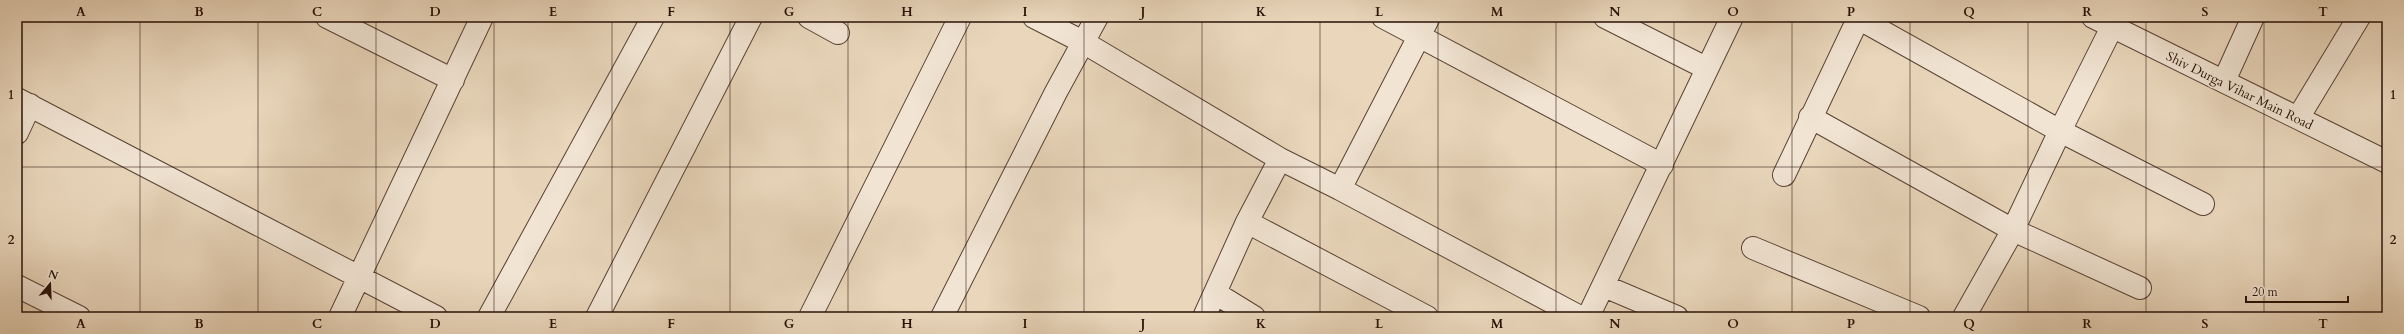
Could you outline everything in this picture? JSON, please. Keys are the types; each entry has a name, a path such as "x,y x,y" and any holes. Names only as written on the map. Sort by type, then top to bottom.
{"street":[{"path":"327,17 452,80"},
{"path":"340,317 482,17"},
{"path":"489,317 653,17"},
{"path":"597,317 751,17"},
{"path":"809,17 838,33"},
{"path":"810,317 960,17"},
{"path":"1034,17 1083,42 1280,159 1340,189 1580,317"},
{"path":"942,317 1097,17"},
{"path":"1383,17 1424,26 1662,164"},
{"path":"1605,17 1706,68"},
{"path":"1588,317 1662,164 1706,68 1732,17"},
{"name":"Shiv Durga Vihar Main Road","path":"2093,17 2115,22 2224,81 2387,162"},
{"path":"2224,81 2253,17"},
{"path":"2298,118 2358,17"},
{"path":"1784,175 1810,117 1858,18 2060,131 2203,204"},
{"path":"1964,317 2013,230 2060,131 2115,22"},
{"path":"1340,189 1424,26"},
{"path":"17,133 24,102 436,317"},
{"path":"1810,117 2013,230 2140,288"},
{"path":"1204,317 1247,222 1280,159"},
{"path":"1247,222 1427,317"},
{"path":"1753,248 1920,317"},
{"path":"17,286 80,317"},
{"path":"1604,286 1677,317"},
{"path":"1215,293 1254,317"}]}
